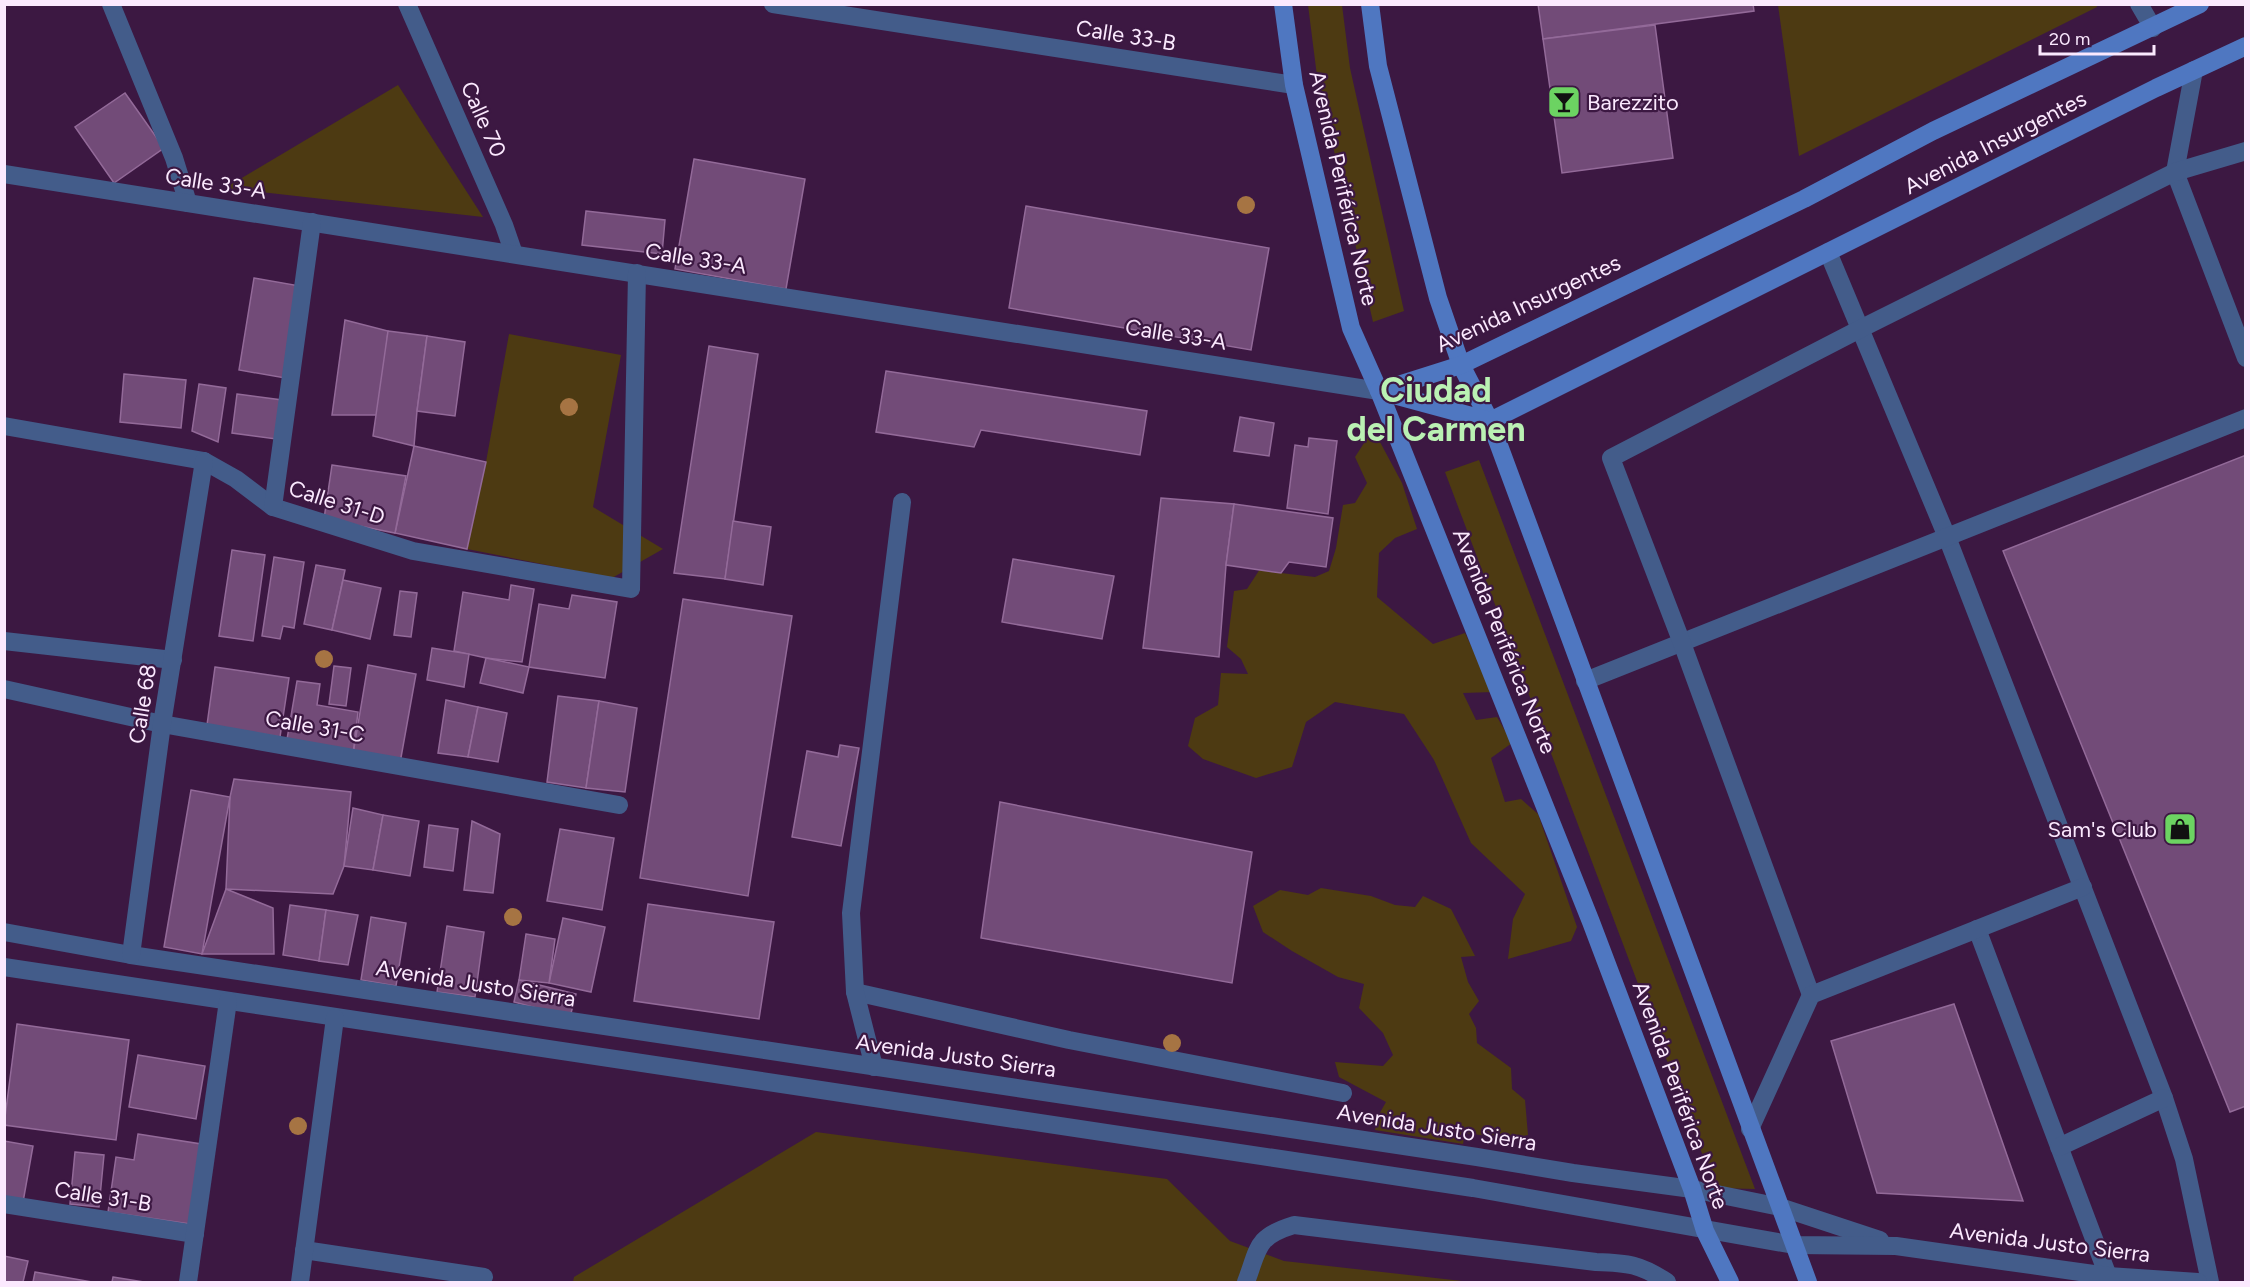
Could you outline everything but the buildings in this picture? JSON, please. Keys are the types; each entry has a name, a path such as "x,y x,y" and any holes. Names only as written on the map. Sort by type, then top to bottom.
{"main road":[{"name":"Avenida Periférica Norte","path":"1283,4 1294,86 1351,328 1379,391 1592,922 1692,1189 1705,1231 1730,1282"},
{"path":"1370,4 1378,66 1438,298 1461,364 1490,421 1808,1282"},
{"name":"Avenida Insurgentes","path":"1379,391 1461,364 1804,198 1933,131 2200,4"},
{"name":"Avenida Insurgentes","path":"1490,421 2246,46"},
{"path":"1379,391 1490,421"}],"street":[{"path":"111,4 174,158 188,203"},
{"name":"Calle 70","path":"407,4 504,225 514,254"},
{"name":"Calle 33-B","path":"773,4 1294,86"},
{"path":"2139,4 2153,28"},
{"path":"2194,70 2175,172 2246,358"},
{"path":"1811,995 1682,643 1611,458 1860,329 2175,172 2246,151"},
{"name":"Calle 33-A","path":"4,174 1379,391"},
{"path":"273,507 312,222"},
{"path":"1828,252 1947,537 2164,1098 2184,1159 2210,1282"},
{"name":"Calle 31-D","path":"4,426 204,461 236,479 273,507 413,552 631,589 637,273"},
{"path":"1585,681 2246,417"},
{"name":"Calle 68","path":"131,955 162,724 204,461"},
{"path":"874,1067 855,992 852,914 902,502"},
{"path":"4,641 172,660"},
{"name":"Calle 31-C","path":"4,689 162,724 619,805"},
{"path":"1750,1129 1811,995 2083,887"},
{"path":"1977,929 2108,1276"},
{"name":"Avenida Justo Sierra","path":"4,932 131,955 1573,1173 1692,1189 1780,1207 1896,1246"},
{"name":"Avenida Justo Sierra","path":"4,967 1473,1188 1794,1245 1896,1246 2108,1276 2198,1282"},
{"path":"855,992 1069,1040 1343,1093"},
{"path":"188,1282 228,1002"},
{"path":"300,1282 335,1018"},
{"path":"2059,1147 2164,1098"},
{"name":"Calle 31-B","path":"4,1204 195,1234"},
{"path":"1246,1282 1261,1243 1272,1232 1293,1225 1596,1262 1628,1263 1649,1271 1667,1282"},
{"path":"304,1250 484,1277"}],"shaded area":[{"path":"2096,4 2097,7 1799,156 1778,5"},
{"path":"1308,5 1342,5 1350,68 1404,311 1373,322 1317,76"},
{"path":"398,85 483,217 225,188"},
{"path":"509,334 621,355 593,507 663,549 612,578 467,549 486,462"},
{"path":"1373,429 1402,483 1417,529 1395,538 1379,553 1377,597 1433,644 1465,633 1493,692 1463,693 1476,720 1497,717 1512,743 1491,758 1505,802 1521,799 1538,814 1577,927 1571,941 1508,959 1513,919 1525,894 1471,843 1434,760 1404,714 1335,702 1306,722 1292,767 1256,778 1203,759 1188,746 1195,718 1218,705 1221,673 1248,674 1241,659 1227,647 1234,591 1247,589 1260,569 1315,577 1329,571 1336,548 1343,505 1355,503 1367,483 1355,457"},
{"path":"1479,460 1755,1189 1715,1188 1445,472"},
{"path":"1321,888 1371,896 1395,905 1415,907 1423,896 1451,909 1475,956 1461,957 1468,982 1479,1001 1469,1014 1476,1028 1477,1043 1511,1068 1512,1089 1525,1100 1528,1135 1511,1139 1465,1133 1463,1144 1375,1130 1377,1118 1386,1102 1339,1077 1335,1062 1383,1066 1393,1055 1383,1033 1359,1008 1364,984 1338,977 1263,932 1253,906 1280,890 1308,895"},
{"path":"816,1132 1167,1179 1230,1241 1284,1261 1471,1282 573,1282 574,1277"}],"place":[{"name":"Barezzito","path":"1564,102"},
{"name":"Sam's Club","path":"2180,829"}],"district":[{"name":"Ciudad del Carmen","path":"1436,410"}]}
